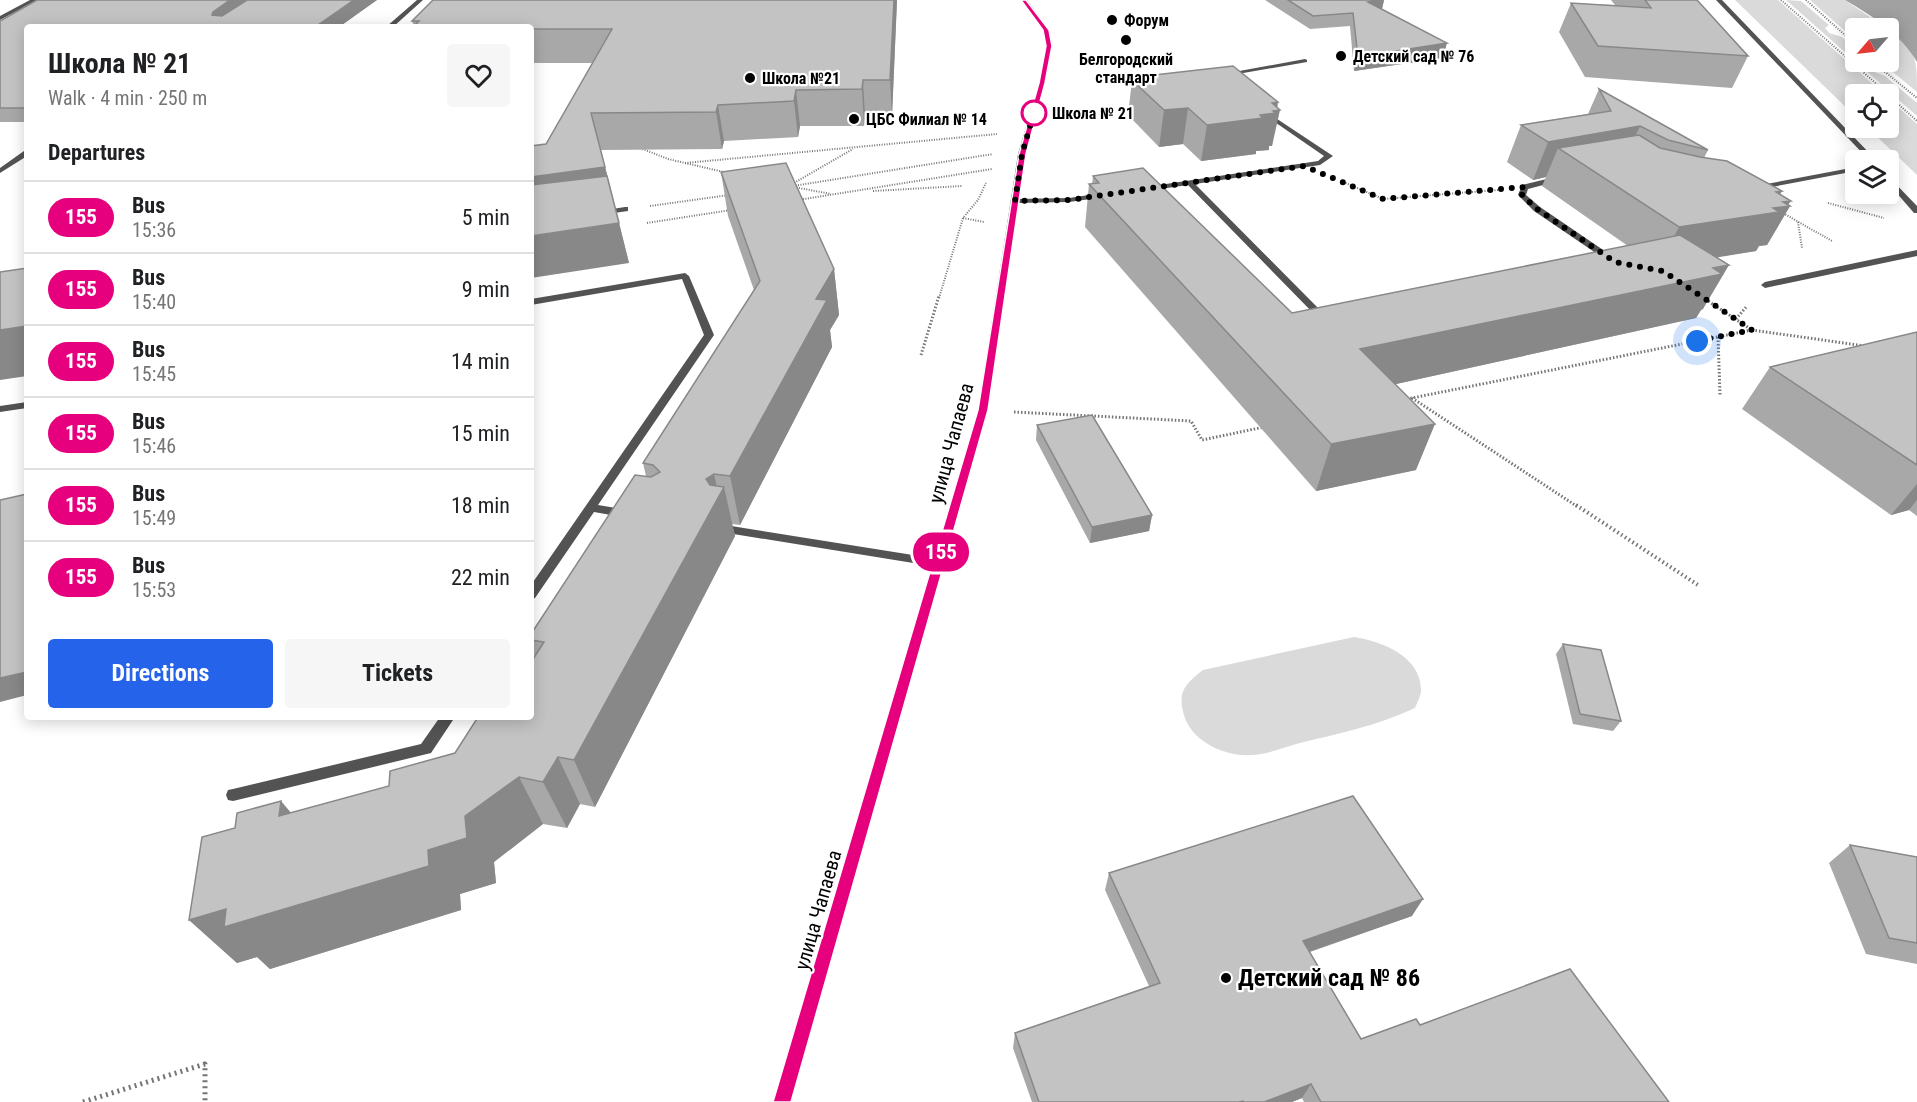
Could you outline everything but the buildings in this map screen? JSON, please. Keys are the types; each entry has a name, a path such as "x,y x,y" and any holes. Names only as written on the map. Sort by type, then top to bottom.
{"street":[{"path":"0,18 34,0"},
{"path":"392,24 420,0"},
{"name":"улица Чапаева","path":"782,1102 983,410 1022,154 1042,83 1049,46 1046,30 1024,0"},
{"path":"1719,0 1863,150"},
{"path":"1222,82 1215,76 1305,61"},
{"path":"1135,190 1304,166 1320,163 1329,156 1254,105"},
{"path":"0,171 24,155"},
{"path":"1742,190 1845,171"},
{"path":"1566,177 1525,187 1522,195 1537,209 1615,262 1604,264"},
{"path":"1190,183 1319,314 1342,310"},
{"path":"1899,191 1917,211"},
{"path":"1015,201 1069,200 1113,194"},
{"path":"590,214 625,209"},
{"path":"1765,285 1917,253"},
{"path":"534,301 685,276 709,334 534,591"},
{"path":"0,409 24,405"},
{"path":"590,508 644,516"},
{"path":"725,529 938,563"},
{"path":"233,795 426,749 446,720"}],"path":[{"path":"1781,0 1876,84"},
{"path":"1806,0 1845,35"},
{"path":"1885,72 1917,98"},
{"path":"1899,105 1917,121"},
{"path":"685,163 1004,134"},
{"path":"634,146 668,159 731,173"},
{"path":"788,186 856,147"},
{"path":"788,186 1000,152"},
{"path":"921,355 963,218 978,200 996,161"},
{"path":"1304,166 1383,199 1525,187"},
{"path":"790,201 993,169"},
{"path":"788,186 835,194"},
{"path":"852,192 962,186"},
{"path":"1742,190 1868,263"},
{"path":"625,209 730,194"},
{"path":"1818,201 1884,218"},
{"path":"642,224 733,210"},
{"path":"1700,295 1752,330"},
{"path":"1401,400 1752,330 1876,348"},
{"path":"1719,336 1720,395"},
{"path":"1412,398 1698,585"},
{"path":"983,410 1191,421 1202,440 1272,426"},
{"path":"83,1102 205,1064 204,1102"}],"shaded area":[{"path":"1735,0 1778,0 1845,59 1845,72 1859,72 1873,84 1845,84 1845,106"},
{"path":"1786,0 1801,1 1829,25 1825,28 1829,33 1845,40 1845,52"},
{"path":"1810,0 1845,0 1871,18 1845,18 1845,31"},
{"path":"1845,0 1917,0 1917,62 1899,39 1899,18 1873,18"},
{"path":"1899,39 1910,50 1916,63 1917,92 1893,72 1899,72"},
{"path":"1867,72 1885,76 1894,84 1881,84"},
{"path":"1899,88 1917,103 1917,116 1899,100"},
{"path":"1899,108 1917,124 1917,175 1899,158 1899,150 1891,150 1878,138 1899,138"},
{"path":"1354,637 1376,642 1398,652 1407,659 1419,678 1421,690 1415,708 1371,725 1256,755 1241,755 1220,750 1201,740 1188,724 1182,707 1182,694 1187,684 1203,670"}],"bus line":[{"name":"155","path":"782,1102 983,410 1022,154 1042,83 1049,46 1046,30 1034,10 1024,0"}],"place":[{"name":"Форум","path":"1112,20"},
{"name":"Белгородский стандарт","path":"1126,40"},
{"name":"Детский сад № 76","path":"1341,56"},
{"name":"Школа №21","path":"750,78"},
{"name":"Школа № 21","path":"1034,113"},
{"name":"ЦБС Филиал № 14","path":"854,119"},
{"name":"Детский сад № 86","path":"1226,978"}],"route":[{"path":"1034,113 1035,109 1022,154 1015,201 1069,200 1304,166 1383,199 1525,187 1522,195 1537,209 1615,262 1663,271 1752,330 1697,341"}]}
